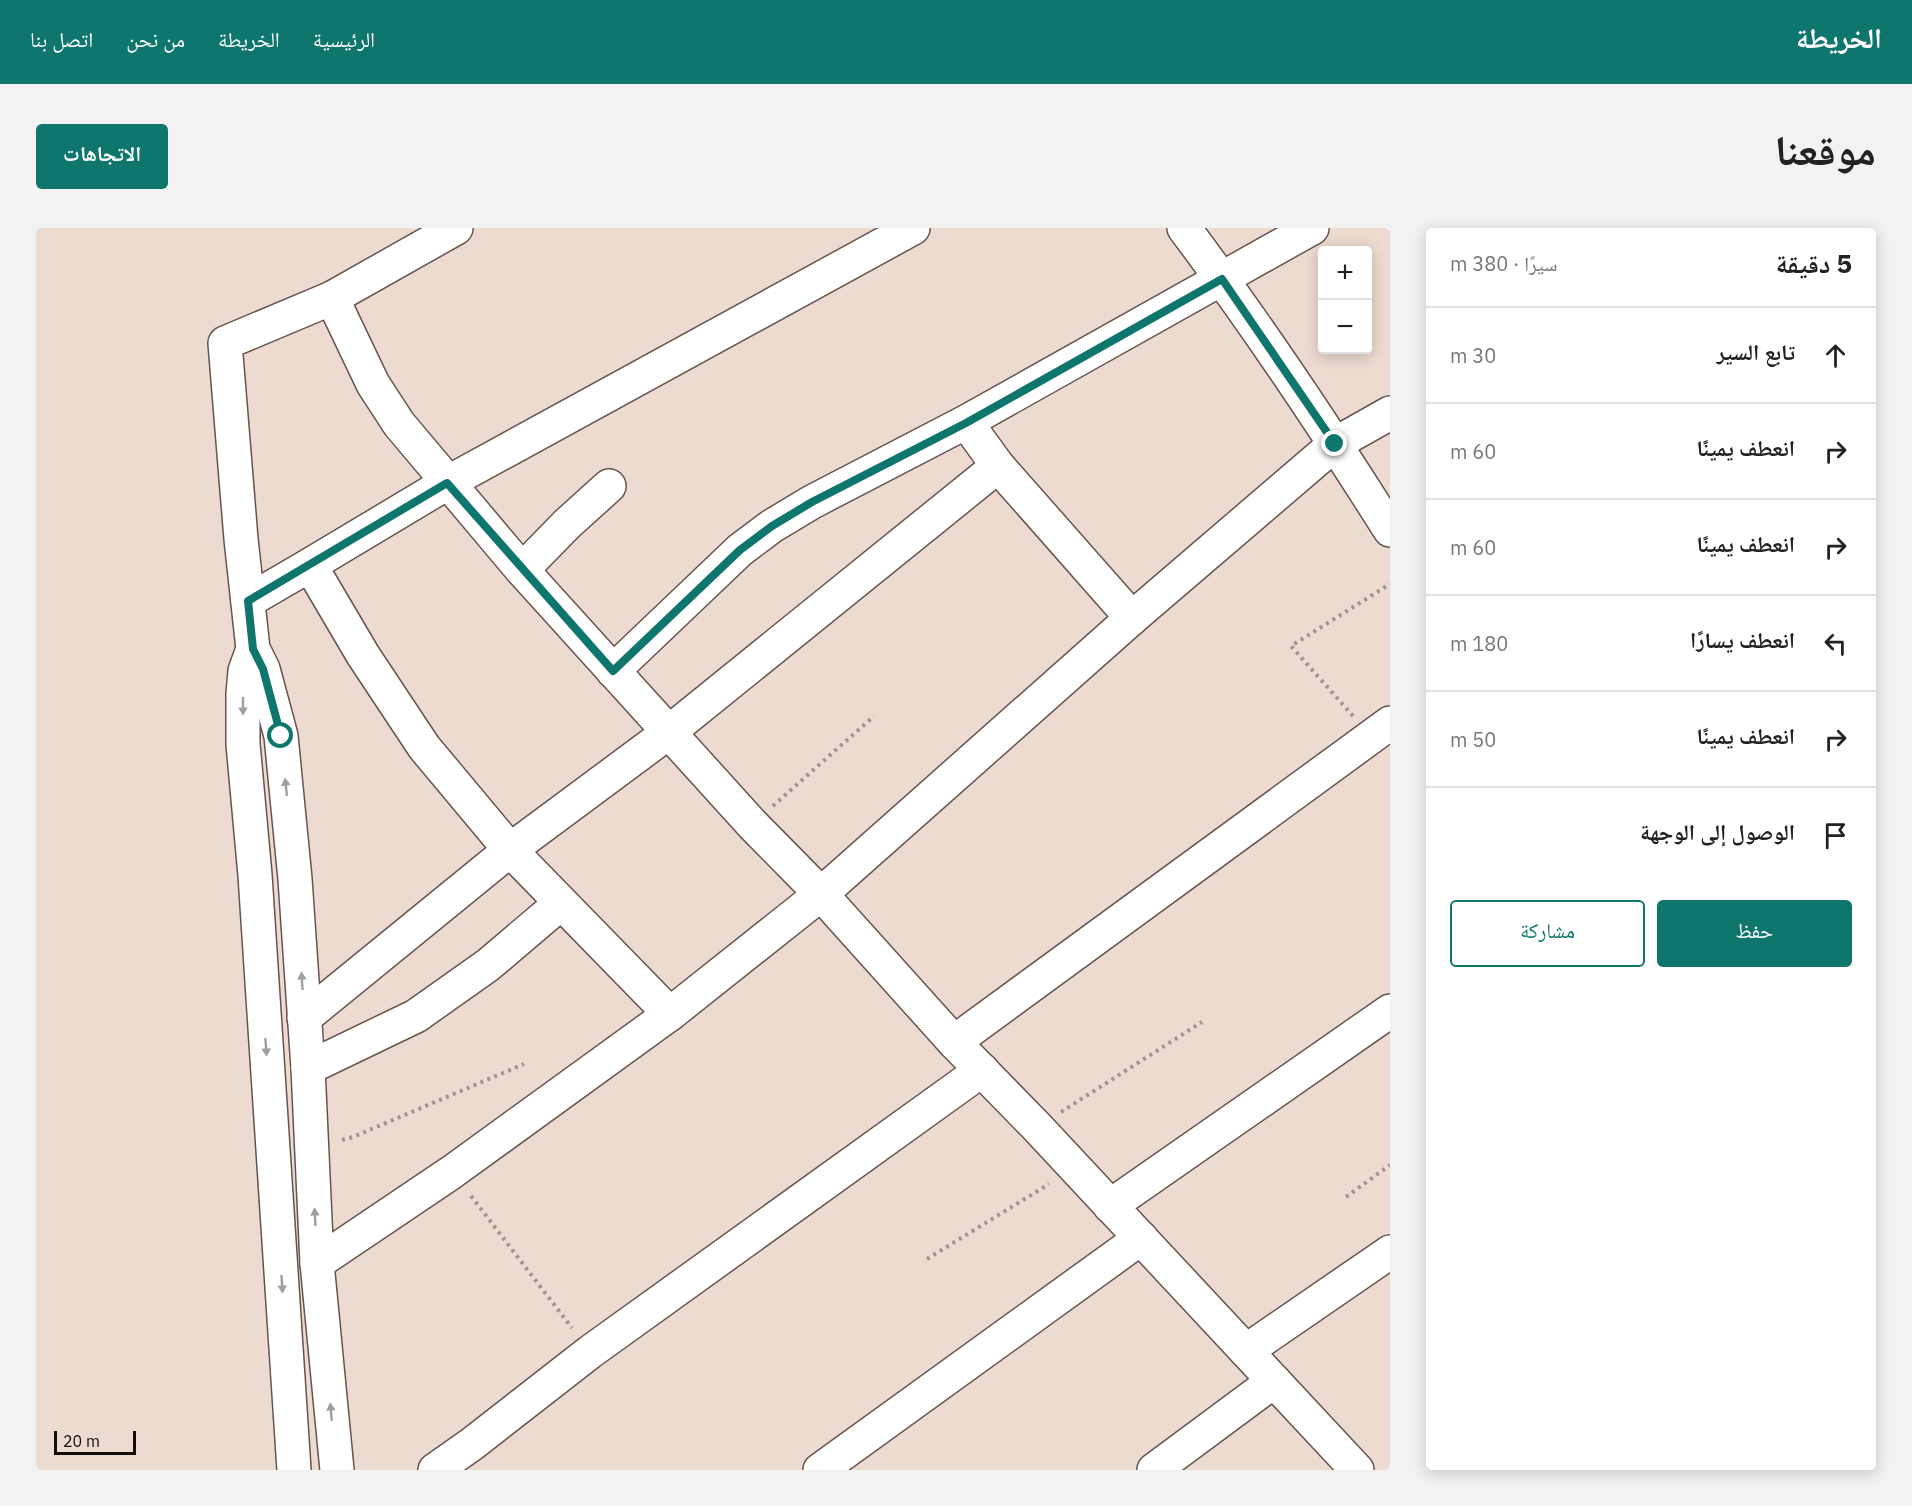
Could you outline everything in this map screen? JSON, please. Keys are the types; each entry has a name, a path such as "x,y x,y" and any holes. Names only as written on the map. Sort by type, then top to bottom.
{"street":[{"path":"337,1470 317,1263 308,1068 295,879 281,736 263,669 253,649 241,539 225,343 332,298 456,228"},
{"path":"248,601 447,483 913,228"},
{"path":"1184,228 1222,279 1335,444 1390,530"},
{"path":"613,671 732,557 772,526 812,502 966,423 1312,228"},
{"path":"332,298 360,359 386,404 447,483 522,570 752,824 821,894 954,1042 1037,1127 1357,1470"},
{"path":"317,1263 452,1172 670,1014 821,894 1132,618 1335,444 1390,413"},
{"path":"966,423 998,466 1132,618"},
{"path":"304,1018 510,850 669,732 998,466"},
{"path":"522,570 567,524 609,486"},
{"path":"310,565 363,655 424,747 510,850 670,1014"},
{"path":"253,649 245,671 243,744 258,927 294,1470"},
{"path":"954,1042 1381,730"},
{"path":"308,1068 384,1033 426,1010 488,965 561,903"},
{"path":"258,927 298,923"},
{"path":"1110,1206 1390,1011"},
{"path":"435,1470 590,1352 982,1070"},
{"path":"820,1470 1141,1238"},
{"path":"1246,1351 1390,1252"},
{"path":"1154,1470 1274,1381"}],"path":[{"path":"1381,730 1291,646 1390,584"},
{"path":"752,824 874,716"},
{"path":"1037,1127 1202,1022"},
{"path":"312,1146 353,1137 524,1065"},
{"path":"1347,1197 1390,1165"},
{"path":"927,1259 1075,1168"},
{"path":"452,1172 590,1352"}],"route":[{"path":"281,736 271,692 253,649 248,601 447,483 613,671 740,550 772,526 812,502 966,423 1222,279 1335,444"}]}
